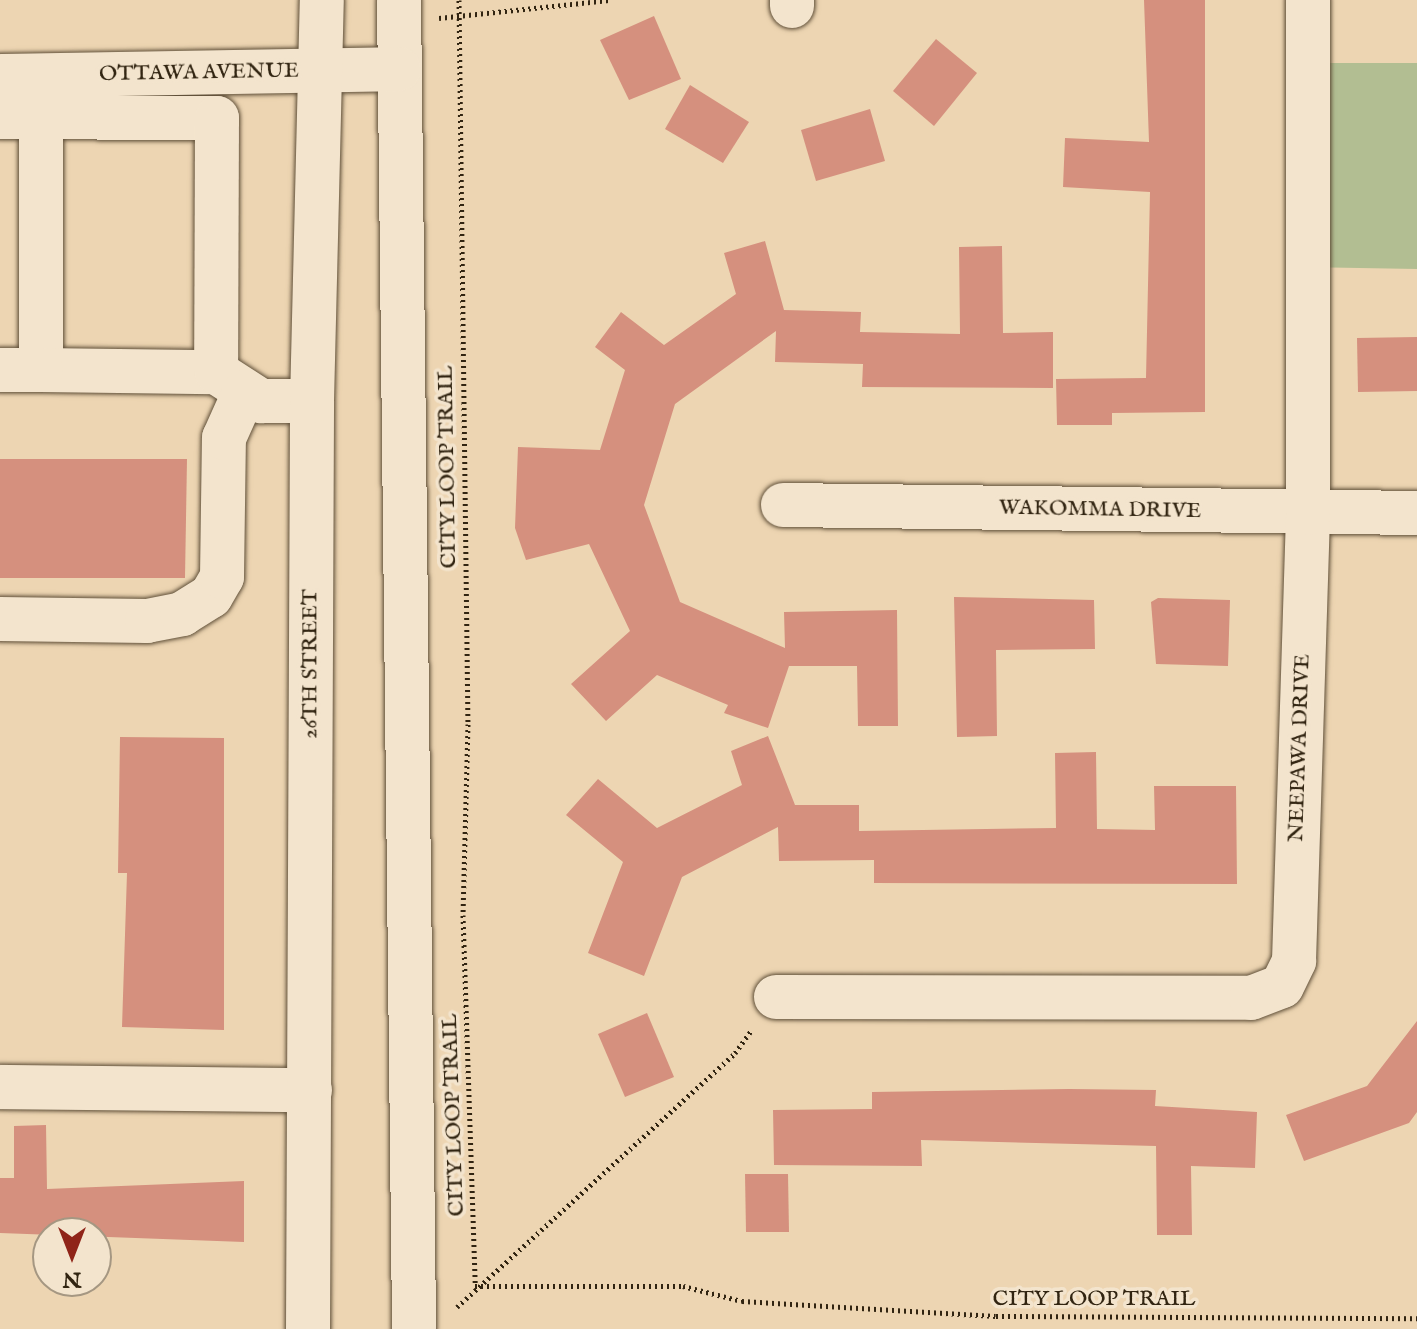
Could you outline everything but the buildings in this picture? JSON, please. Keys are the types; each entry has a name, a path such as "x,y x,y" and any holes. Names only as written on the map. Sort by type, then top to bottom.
{"street":[{"name":"26TH STREET","path":"308,1329 312,401 322,0"},
{"path":"399,0 414,1329"},
{"name":"NEEPAWA DRIVE","path":"776,997 1251,998 1282,986 1294,961 1308,513 1308,0"},
{"name":"OTTAWA AVENUE","path":"21,96 322,70 399,69"},
{"path":"0,619 147,621 182,614 211,596 222,577 224,438 231,382 217,118 21,96 20,370 231,382 261,401 312,401"},
{"name":"WAKOMMA DRIVE","path":"783,505 1417,513"},
{"path":"0,1087 310,1090"}],"path":[{"name":"CITY LOOP TRAIL","path":"459,0 468,724 463,915 475,1286 683,1286 742,1301 996,1316 1417,1318"},
{"path":"459,16 609,0"},
{"path":"475,1286 510,1261 735,1053 776,997"}],"green space":[{"path":"1304,63 1417,63 1417,269 1302,267"}]}
